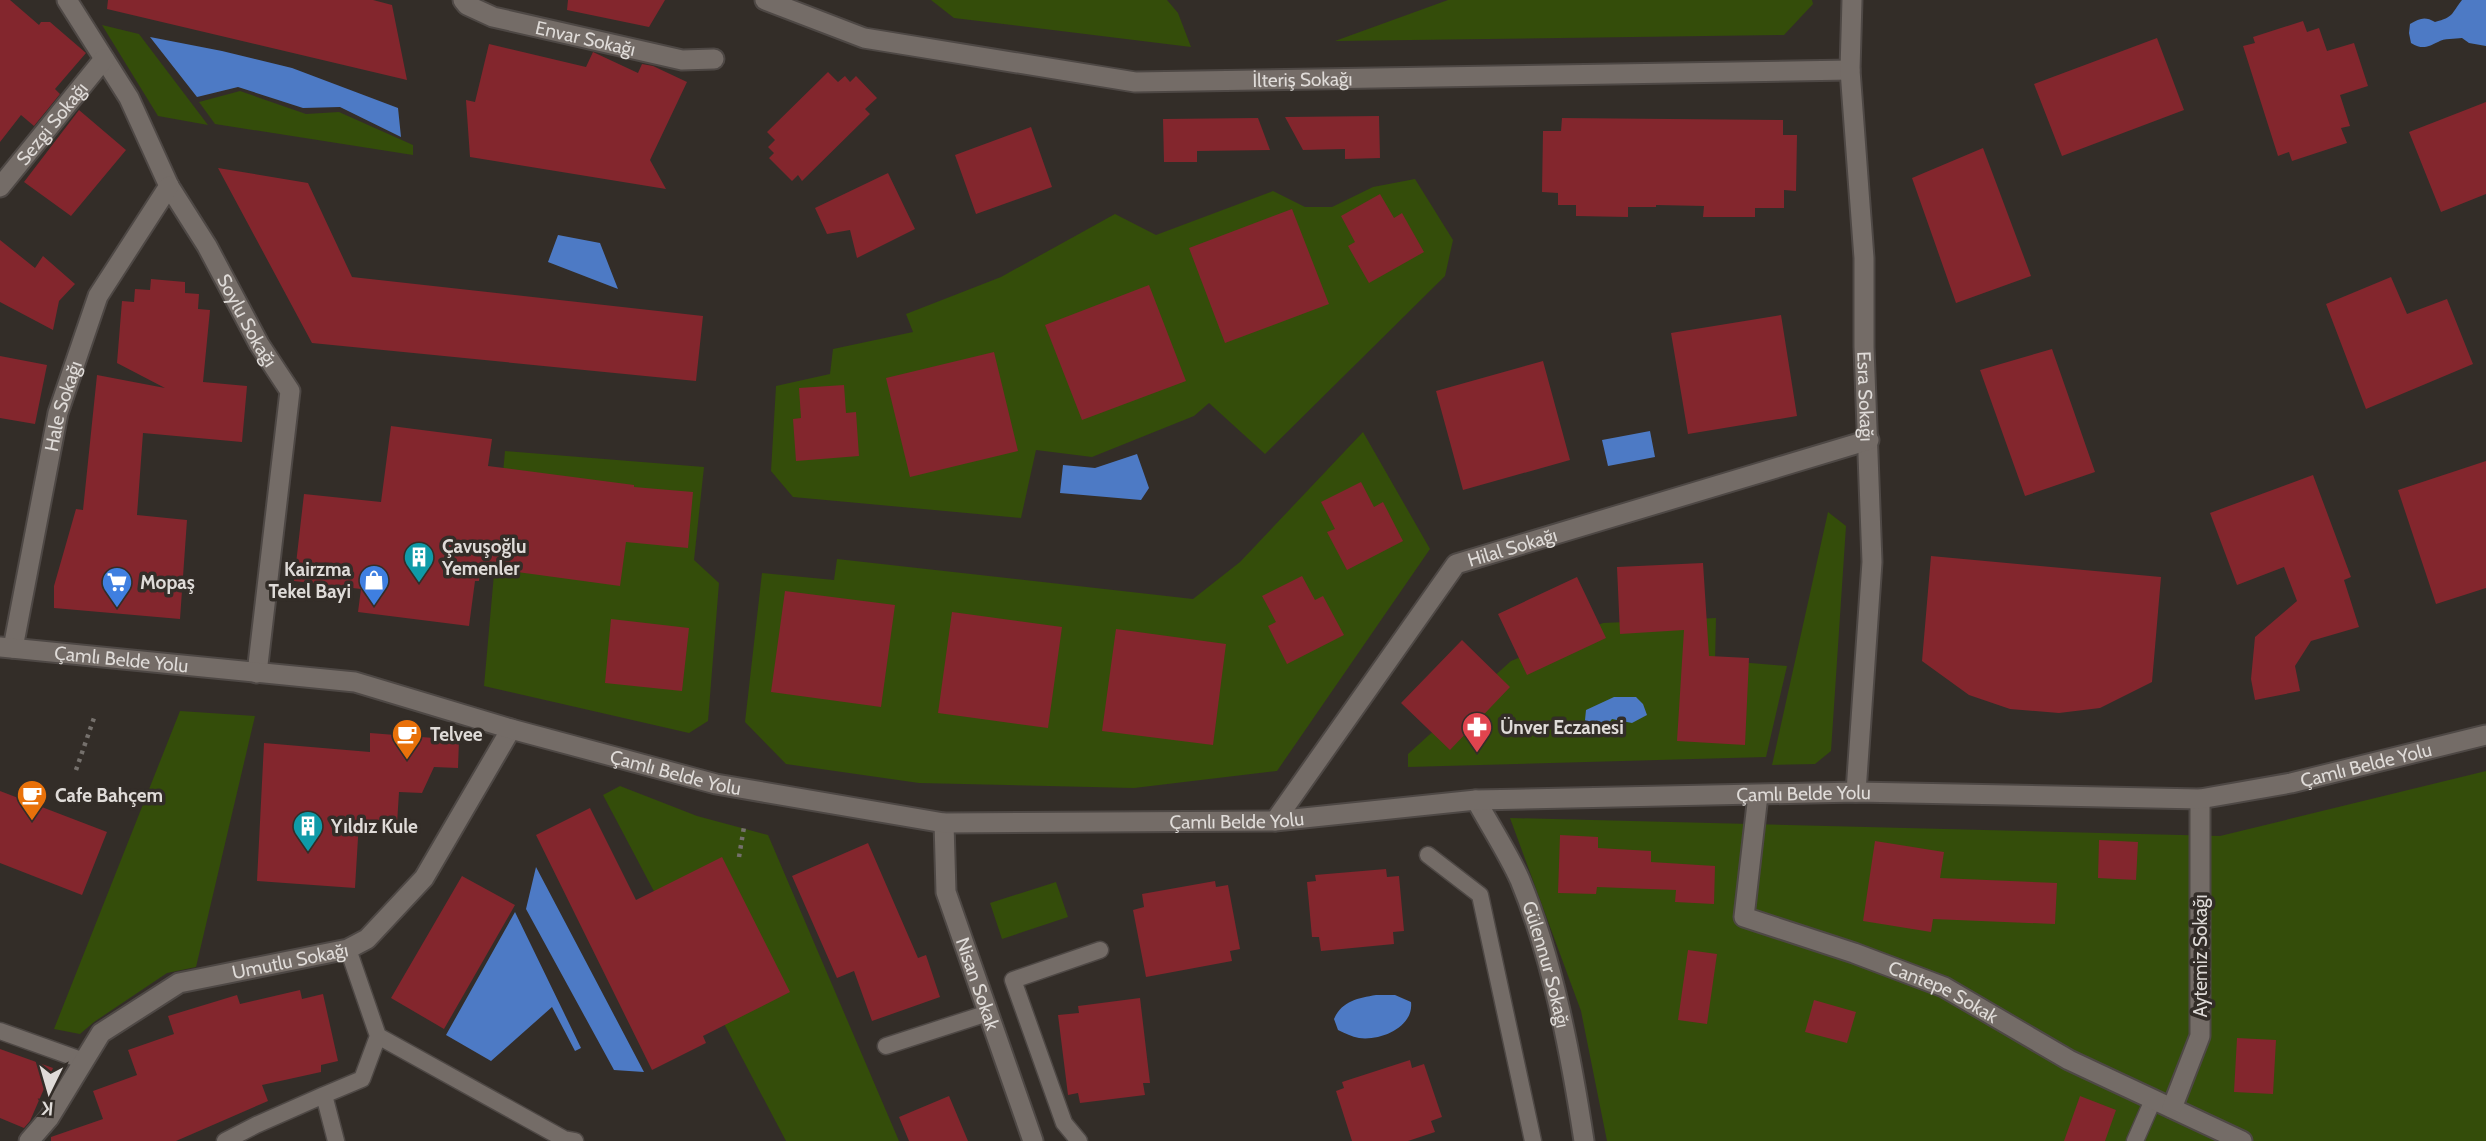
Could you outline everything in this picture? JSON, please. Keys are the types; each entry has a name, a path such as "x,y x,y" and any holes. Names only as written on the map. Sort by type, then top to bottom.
{"street":[{"name":"Soylu Sokağı","path":"67,0 129,99 169,186 207,246 259,344 290,391 257,673"},
{"name":"Envar Sokağı","path":"463,0 467,5 493,17 682,60 714,60"},
{"name":"İlteriş Sokağı","path":"765,0 864,38 1135,82 1850,70"},
{"name":"Esra Sokağı","path":"1852,0 1850,70 1864,258 1864,346 1872,562 1856,792"},
{"name":"Sezgi Sokağı","path":"0,187 104,59"},
{"name":"Hale Sokağı","path":"7,648 58,413 98,296 169,186"},
{"name":"Hilal Sokağı","path":"1275,821 1456,564 1869,440"},
{"name":"Çamlı Belde Yolu","path":"7,648 355,682 511,729 716,784 944,823 1275,821 1476,800 1856,792 2200,799 2291,783 2486,735"},
{"name":"Umutlu Sokağı","path":"29,1141 50,1118 101,1033 179,983 348,949 367,939 424,878 511,729"},
{"name":"Cantepe Sokak","path":"1758,794 1744,917 1854,953 1944,988 2069,1060 2242,1141"},
{"name":"Aytemiz Sokağı","path":"2172,1108 2200,1037 2200,799"},
{"name":"Gülennur Sokağı","path":"1476,800 1518,877 1536,923 1551,976 1584,1141"},
{"name":"Nisan Sokak","path":"944,823 946,892 1033,1141"}],"lane":[{"path":"1428,855 1480,895 1533,1141"},
{"path":"225,1141 362,1079 379,1036 348,949"},
{"path":"1079,1141 1064,1123 1013,980 1100,950"},
{"path":"886,1046 988,1013"},
{"path":"0,1031 84,1061"},
{"path":"379,1036 564,1139 575,1141"},
{"path":"324,1095 336,1141"},
{"path":"2135,1141 2153,1100"}],"path":[{"path":"76,770 94,718"},
{"path":"739,857 744,827"}],"green space":[{"path":"931,0 1167,0 1178,13 1191,47 954,18"},
{"path":"1448,0 1812,0 1813,4 1784,35 1335,41"},
{"path":"102,25 139,34 208,125 158,116"},
{"path":"240,91 306,114 339,112 413,145 413,155 215,124 199,102"},
{"path":"1415,179 1453,240 1445,276 1265,454 1209,403 1194,416 1092,457 1036,450 1021,518 793,497 771,471 776,386 830,374 833,349 913,332 906,314 1001,277 1115,214 1156,235 1273,191 1305,207 1332,207 1373,187"},
{"path":"1363,432 1430,549 1277,771 1134,788 919,783 786,764 745,722 762,573 834,580 837,559 1193,599 1240,562"},
{"path":"505,451 704,467 694,560 719,583 708,721 689,733 484,686"},
{"path":"1828,512 1846,526 1831,751 1815,764 1772,765"},
{"path":"1716,618 1715,660 1787,666 1766,757 1408,767 1408,754 1511,661 1603,623"},
{"path":"180,711 255,716 196,967 167,973 80,1034 54,1029"},
{"path":"2486,771 2486,1141 1607,1141 1581,1011 1510,818 2220,836"},
{"path":"620,786 697,816 768,835 899,1141 786,1141 603,795"},
{"path":"1056,882 1068,917 1002,939 990,903"}],"water":[{"path":"2462,0 2486,0 2486,46 2469,43 2462,38 2443,40 2425,47 2411,43 2410,24 2422,18 2435,22 2446,18"},
{"path":"150,37 292,68 398,108 401,137 340,107 303,108 238,87 197,97"},
{"path":"558,235 600,243 618,289 548,262"},
{"path":"1650,431 1655,457 1608,466 1602,440"},
{"path":"1137,454 1149,488 1141,500 1060,493 1063,465 1095,468"},
{"path":"1614,697 1636,697 1643,704 1647,715 1632,723 1612,719 1606,726 1593,732 1585,720 1586,710"},
{"path":"536,867 644,1072 614,1070 526,909"},
{"path":"515,912 581,1048 575,1051 552,1007 491,1061 446,1035"},
{"path":"1395,995 1411,1002 1411,1011 1402,1025 1386,1035 1368,1038 1356,1037 1338,1030 1334,1019 1341,1008 1357,999"}],"building":[{"path":"0,0 10,0 39,25 41,22 50,22 86,53 55,89 60,94 34,126 21,115 0,142"},
{"path":"108,0 373,0 392,5 407,80 107,9"},
{"path":"568,0 665,0 649,27 567,10"},
{"path":"2303,21 2307,32 2319,28 2327,51 2354,43 2368,86 2340,95 2350,126 2341,128 2347,143 2292,161 2289,152 2278,156 2243,46 2255,43 2253,37"},
{"path":"2157,38 2184,110 2062,156 2034,84"},
{"path":"489,44 586,67 593,52 638,73 642,64 653,66 687,82 650,160 666,189 470,157 466,100 475,102"},
{"path":"828,72 838,82 845,76 850,82 856,76 877,98 865,109 870,114 802,181 798,175 792,181 769,158 774,153 768,147 775,140 767,132"},
{"path":"2486,102 2486,194 2441,212 2409,132"},
{"path":"79,110 126,150 71,216 24,182"},
{"path":"1379,116 1380,158 1345,159 1345,149 1303,150 1285,117"},
{"path":"1258,118 1270,150 1197,151 1197,162 1164,162 1163,119"},
{"path":"1562,118 1783,120 1783,135 1797,135 1796,191 1784,190 1784,208 1755,208 1755,217 1703,217 1704,206 1656,205 1628,207 1628,217 1576,216 1576,205 1558,205 1558,193 1542,192 1543,131 1561,131"},
{"path":"1031,127 1052,187 976,214 955,155"},
{"path":"1983,148 2031,276 1956,303 1912,178"},
{"path":"218,168 308,183 352,277 703,316 696,381 312,343"},
{"path":"888,173 915,229 857,258 850,230 827,234 815,208"},
{"path":"1380,194 1394,218 1402,213 1424,252 1369,283 1348,246 1355,242 1341,216"},
{"path":"1292,209 1329,304 1225,343 1189,248"},
{"path":"0,240 35,268 43,256 75,284 59,301 53,330 0,302"},
{"path":"2391,277 2407,314 2447,299 2473,364 2366,409 2326,304"},
{"path":"151,279 185,282 185,293 199,294 198,309 210,310 203,382 247,386 242,442 143,433 137,515 187,520 180,619 54,608 54,586 76,509 83,510 97,375 165,388 117,363 122,301 134,302 135,289 150,290"},
{"path":"1149,285 1186,381 1082,420 1045,325"},
{"path":"1781,315 1797,416 1688,434 1671,333"},
{"path":"2052,349 2095,472 2025,496 1980,370"},
{"path":"994,352 1018,451 910,477 886,378"},
{"path":"0,356 47,365 35,424 0,418"},
{"path":"1543,361 1570,460 1463,490 1436,391"},
{"path":"844,385 846,413 856,412 859,456 796,461 793,419 801,418 799,388"},
{"path":"391,426 492,439 488,466 634,487 693,492 688,548 626,542 620,586 480,567 479,581 475,581 469,626 358,612 361,589 294,581 304,494 381,502"},
{"path":"2486,461 2486,588 2436,604 2398,490"},
{"path":"2313,475 2351,577 2344,580 2359,627 2311,641 2295,666 2300,691 2255,700 2251,679 2255,637 2297,601 2284,567 2237,585 2210,513"},
{"path":"1361,482 1374,507 1383,502 1403,541 1347,570 1327,532 1335,529 1321,502"},
{"path":"1931,556 2161,577 2152,682 2100,708 2059,713 2010,709 1969,695 1922,661"},
{"path":"1703,563 1709,656 1749,658 1745,745 1677,741 1684,630 1620,634 1617,567"},
{"path":"1302,576 1315,600 1323,596 1344,635 1287,664 1268,626 1276,622 1262,596"},
{"path":"1577,577 1606,638 1527,675 1498,614"},
{"path":"785,591 895,605 881,707 771,692"},
{"path":"952,612 1062,627 1048,728 938,713"},
{"path":"611,619 689,628 682,691 605,683"},
{"path":"1116,629 1226,644 1213,745 1102,731"},
{"path":"1462,640 1510,687 1450,750 1401,703"},
{"path":"370,733 459,740 458,768 434,767 422,793 399,792 397,824 359,821 355,888 257,881 264,743 370,752"},
{"path":"0,791 107,832 82,895 0,863"},
{"path":"590,808 636,900 722,857 790,992 703,1036 706,1043 652,1070 536,835"},
{"path":"1560,835 1598,837 1598,848 1651,851 1651,862 1715,866 1714,904 1675,902 1676,890 1597,887 1596,894 1558,893"},
{"path":"2099,840 2138,842 2136,880 2098,878"},
{"path":"1875,841 1944,852 1940,878 2057,883 2055,924 1933,919 1931,932 1863,921"},
{"path":"868,843 918,958 926,955 940,997 872,1021 854,971 837,978 792,876"},
{"path":"1386,869 1387,877 1399,876 1404,931 1393,932 1394,944 1321,951 1319,937 1312,937 1307,882 1316,881 1315,875"},
{"path":"462,876 515,905 444,1029 391,998"},
{"path":"1215,881 1216,887 1228,885 1240,949 1230,951 1232,961 1146,977 1133,910 1144,907 1142,894"},
{"path":"1688,950 1717,954 1707,1024 1678,1020"},
{"path":"300,990 302,999 323,994 338,1061 321,1065 321,1072 262,1085 268,1101 176,1141 51,1141 51,1137 103,1119 93,1091 137,1075 128,1050 174,1034 168,1016 237,995 240,1004"},
{"path":"1140,998 1150,1083 1143,1083 1145,1095 1080,1103 1078,1093 1068,1095 1058,1015 1079,1013 1078,1006"},
{"path":"1814,1000 1856,1012 1847,1043 1805,1032"},
{"path":"2237,1038 2276,1040 2273,1094 2234,1092"},
{"path":"0,1049 53,1068 30,1121 24,1128 0,1118"},
{"path":"1410,1060 1412,1068 1424,1064 1442,1117 1431,1121 1435,1132 1408,1141 1352,1141 1336,1091 1344,1088 1342,1082"},
{"path":"949,1096 968,1141 909,1141 899,1117"},
{"path":"2080,1096 2116,1110 2105,1141 2064,1141"}],"place":[{"name":"Çavuşoğlu Yemenler","path":"419,584"},
{"name":"Kairzma Tekel Bayi","path":"374,607"},
{"name":"Mopaş","path":"117,609"},
{"name":"Ünver Eczanesi","path":"1477,754"},
{"name":"Telvee","path":"407,761"},
{"name":"Cafe Bahçem","path":"32,822"},
{"name":"Yıldız Kule","path":"308,853"}]}
